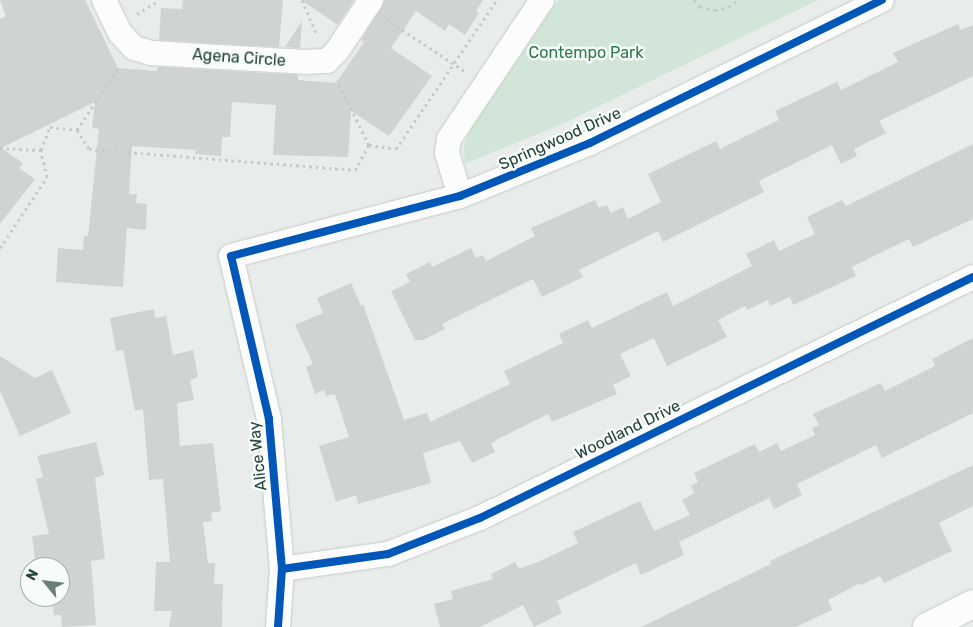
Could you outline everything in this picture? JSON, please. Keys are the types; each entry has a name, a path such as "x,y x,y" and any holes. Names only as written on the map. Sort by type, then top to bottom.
{"street":[{"path":"104,0 120,33 132,46"},
{"path":"460,196 447,153 449,139 542,0"},
{"name":"Springwood Drive","path":"231,256 460,196 590,143 882,0"},
{"path":"327,61 338,52 369,3"},
{"name":"Agena Circle","path":"132,46 151,53 304,62 327,61"},
{"name":"Alice Way","path":"231,256 268,419 282,569 278,627"},
{"name":"Woodland Drive","path":"282,569 388,554 480,518 973,278"},
{"path":"927,627 973,604"}],"path":[{"path":"302,0 327,61 369,145"},
{"path":"369,145 396,149 497,0"},
{"path":"694,0 700,7 715,10 729,7 738,0"},
{"path":"369,3 485,85"},
{"path":"77,130 132,46"},
{"path":"0,248 47,177 41,150 50,127 77,130"},
{"path":"77,130 89,150 355,170 369,145"},
{"path":"0,148 41,150"}],"green space":[{"name":"Contempo Park","path":"558,0 818,0 560,125 465,164 464,147 470,129"}],"building":[{"path":"0,0 85,0 118,68 157,71 158,67 298,75 298,80 336,83 364,42 361,40 385,0 483,0 476,11 479,13 465,35 449,24 445,31 416,11 391,48 432,76 389,136 351,111 348,157 273,155 276,105 232,102 230,137 222,137 221,156 195,154 196,150 132,146 129,194 137,194 136,203 147,204 146,230 127,228 123,287 56,282 58,248 83,250 84,236 88,236 99,129 92,128 95,102 1,148 23,163 19,168 35,179 0,224 0,19 6,16"},
{"path":"183,0 283,0 279,47 159,40 161,8 182,9"},
{"path":"301,0 354,0 338,25"},
{"path":"302,21 300,48 285,47"},
{"path":"958,24 961,30 973,25 973,76 879,121 886,133 854,149 857,156 841,164 832,145 759,181 764,192 663,242 658,231 579,270 583,277 542,297 533,279 442,324 445,329 423,340 415,340 391,291 410,282 406,274 430,262 432,267 471,248 476,258 483,255 486,261 535,236 531,228 595,200 599,208 607,205 611,213 623,207 628,219 661,202 648,174 716,141 720,149 779,120 775,111 837,82 841,90 898,62 893,53"},
{"path":"973,144 973,219 913,247 909,239 852,267 856,276 793,305 790,297 770,306 768,300 747,310 745,306 718,320 727,337 667,366 654,338 620,354 631,376 613,385 617,394 552,422 548,414 498,439 491,444 495,452 472,463 460,441 423,453 431,483 358,504 356,495 336,502 319,446 349,437 335,394 326,396 324,390 315,394 306,367 313,364 295,325 323,313 317,298 351,283 361,306 363,304 404,420 427,413 430,422 510,384 504,371 563,343 559,334 588,320 592,328 667,292 673,306 752,266 746,254 774,240 779,251 815,234 807,217 842,200 846,206"},
{"path":"154,309 155,318 166,316 173,355 193,350 198,377 190,380 194,400 177,403 180,446 213,443 221,511 211,513 212,521 203,522 208,563 215,563 214,584 223,584 222,627 169,627 172,611 154,611 156,562 170,562 163,479 149,480 143,409 135,411 123,350 116,351 110,318"},
{"path":"973,338 973,413 882,458 876,445 797,484 802,495 774,509 769,498 679,542 684,555 641,575 636,563 557,601 562,613 534,627 523,605 480,627 440,627 434,604 453,599 451,591 493,579 491,574 515,562 519,569 578,543 573,532 640,501 654,531 690,515 682,500 694,493 691,486 698,482 694,473 755,444 759,452 777,443 781,451 815,435 812,428 819,425 813,414 881,383 885,391 935,366 932,359"},
{"path":"0,356 35,378 52,370 71,413 20,436 0,391"},
{"path":"96,442 104,475 95,478 105,559 91,561 96,625 62,627 61,615 54,615 53,607 70,607 70,557 35,557 32,536 49,534 36,479 43,477 37,456"},
{"path":"973,465 973,506 939,523 952,551 884,583 880,576 861,585 860,583 828,600 832,610 796,627 641,627 771,564 770,561"}],"cycle path":[{"path":"278,627 282,569 269,419 231,256 460,196 590,143 882,0"},
{"path":"282,569 388,554 480,518 973,277"}]}
